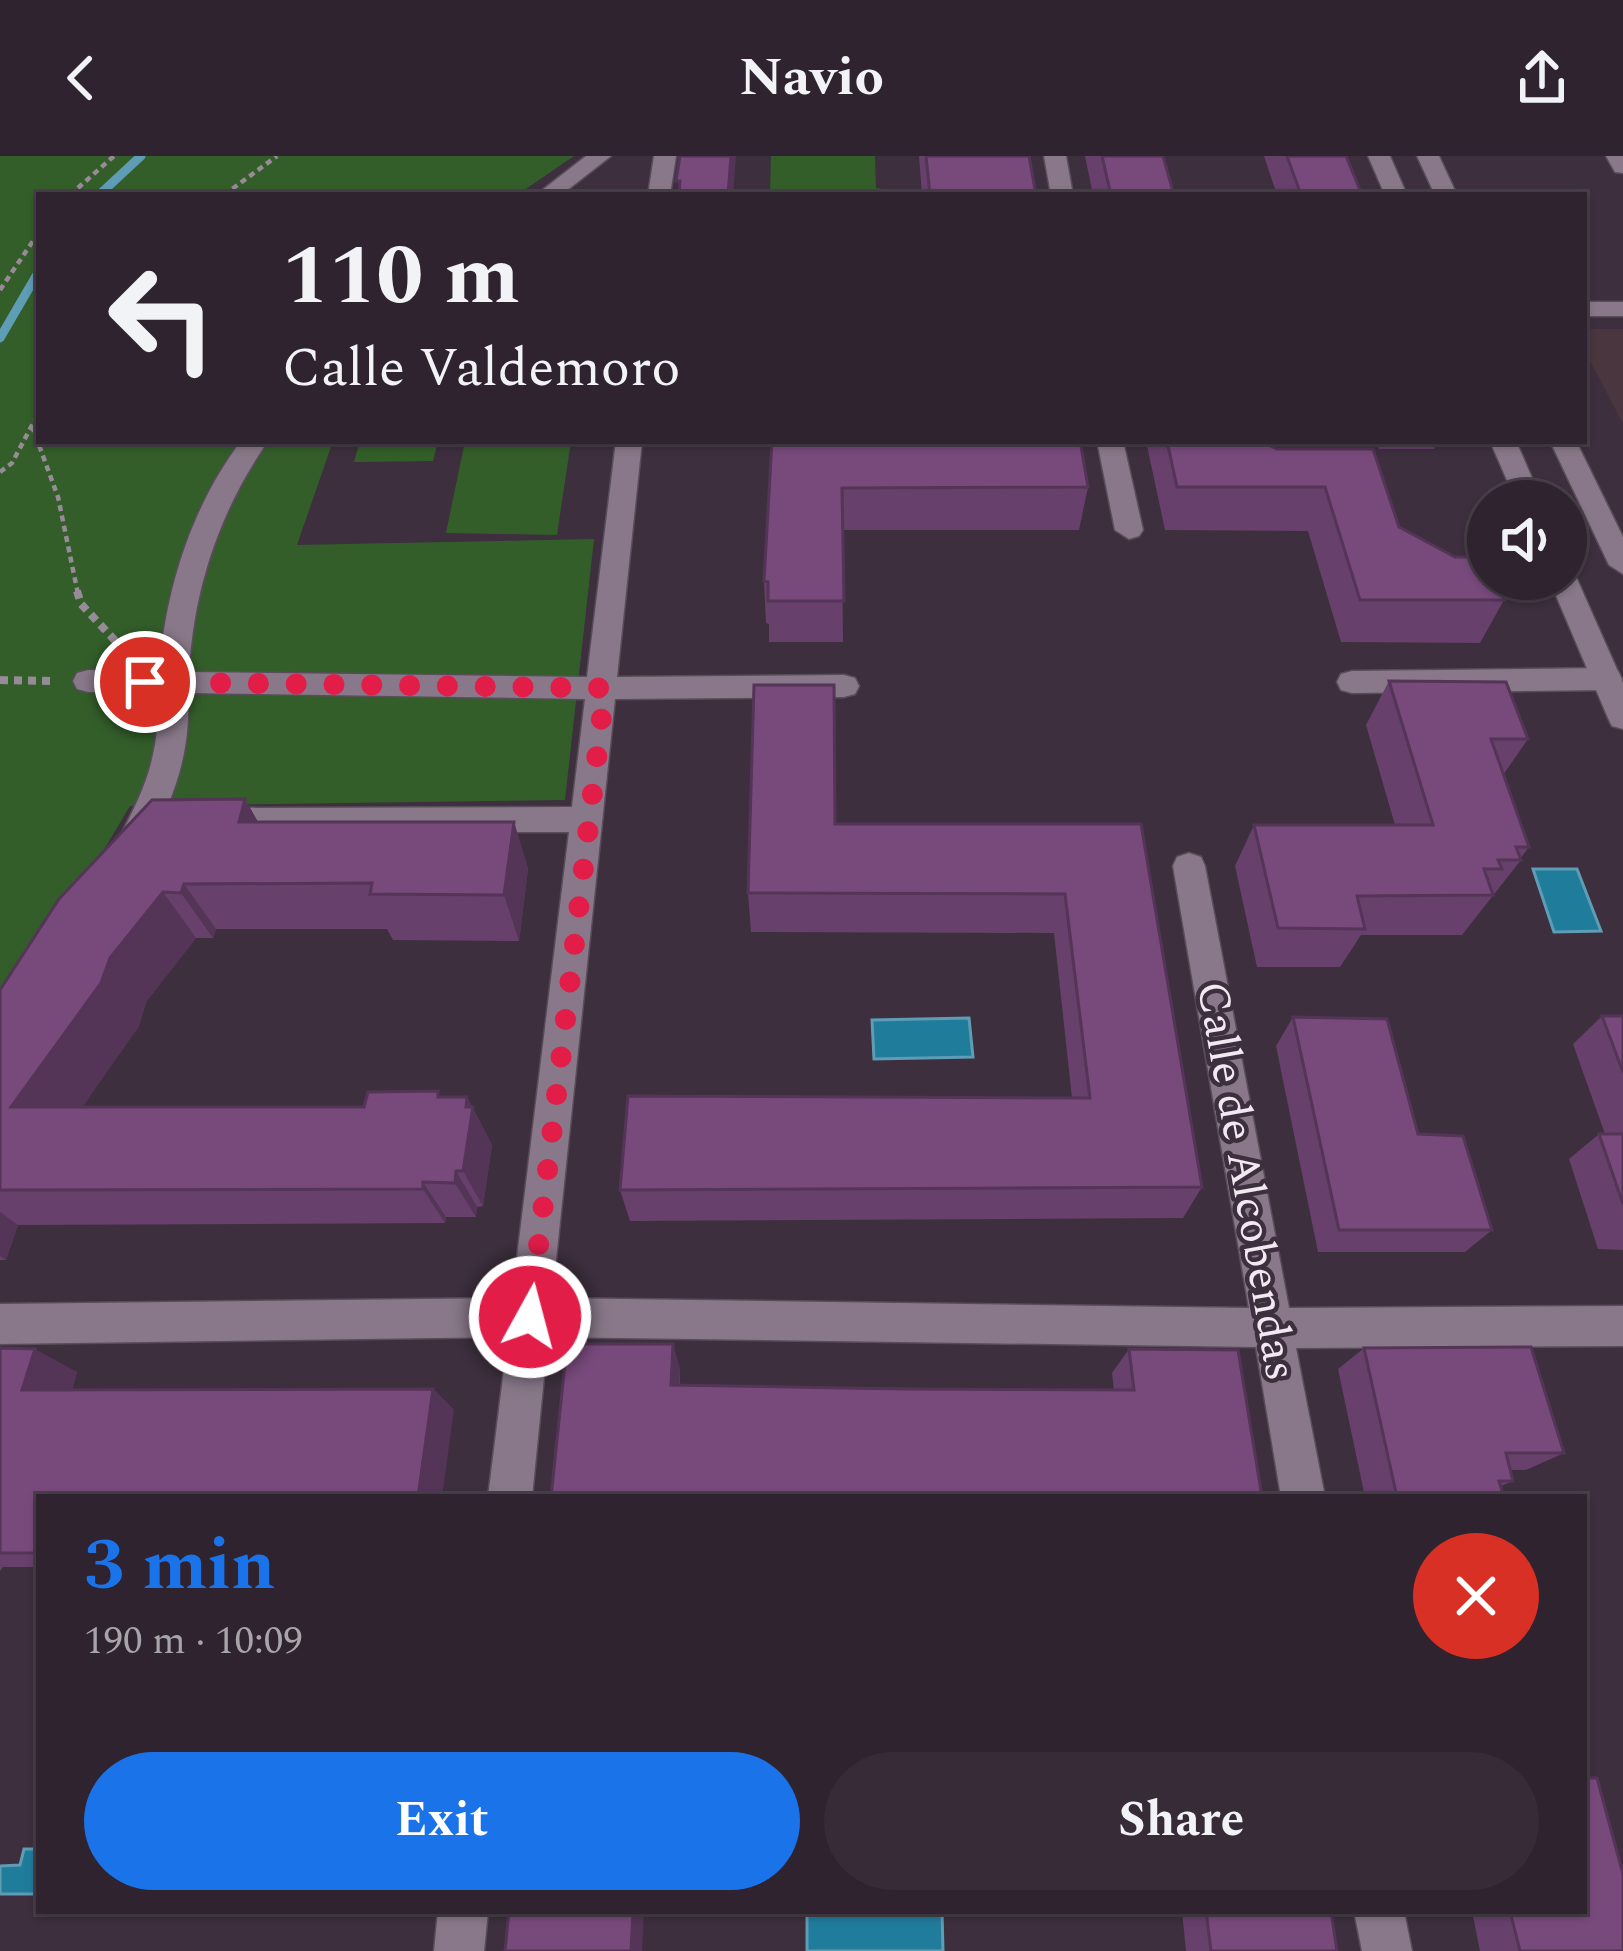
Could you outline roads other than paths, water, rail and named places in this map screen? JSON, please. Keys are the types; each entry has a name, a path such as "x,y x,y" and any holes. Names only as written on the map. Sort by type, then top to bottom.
{"street":[{"path":"551,192 600,156"},
{"path":"659,192 665,156"},
{"path":"1055,156 1061,192"},
{"path":"1379,156 1395,192"},
{"path":"1428,156 1445,192"},
{"path":"1617,156 1623,166"},
{"path":"1587,309 1623,309"},
{"path":"110,881 146,821 175,736 159,682 194,554 235,464 252,444"},
{"path":"510,1494 605,688 629,444"},
{"path":"1111,444 1129,530"},
{"path":"1504,444 1520,480"},
{"path":"1564,444 1623,566"},
{"path":"1572,600 1623,718"},
{"path":"1352,682 1606,680"},
{"path":"88,681 844,686"},
{"path":"146,821 590,819"},
{"name":"Calle de Alcobendas","path":"1189,866 1302,1494"},
{"path":"0,1324 530,1317 1272,1328 1623,1326"},
{"path":"459,1951 463,1914"},
{"path":"1380,1914 1387,1951"}],"water":[{"path":"1533,869 1577,869 1601,931 1554,932"},
{"path":"969,1018 973,1057 874,1059 872,1020"},
{"path":"24,1849 36,1849 36,1894 0,1894 0,1866 20,1865"},
{"path":"807,1914 942,1914 943,1951 807,1951"}],"waterway":[{"path":"102,192 141,156"},
{"path":"0,338 36,276"}]}
